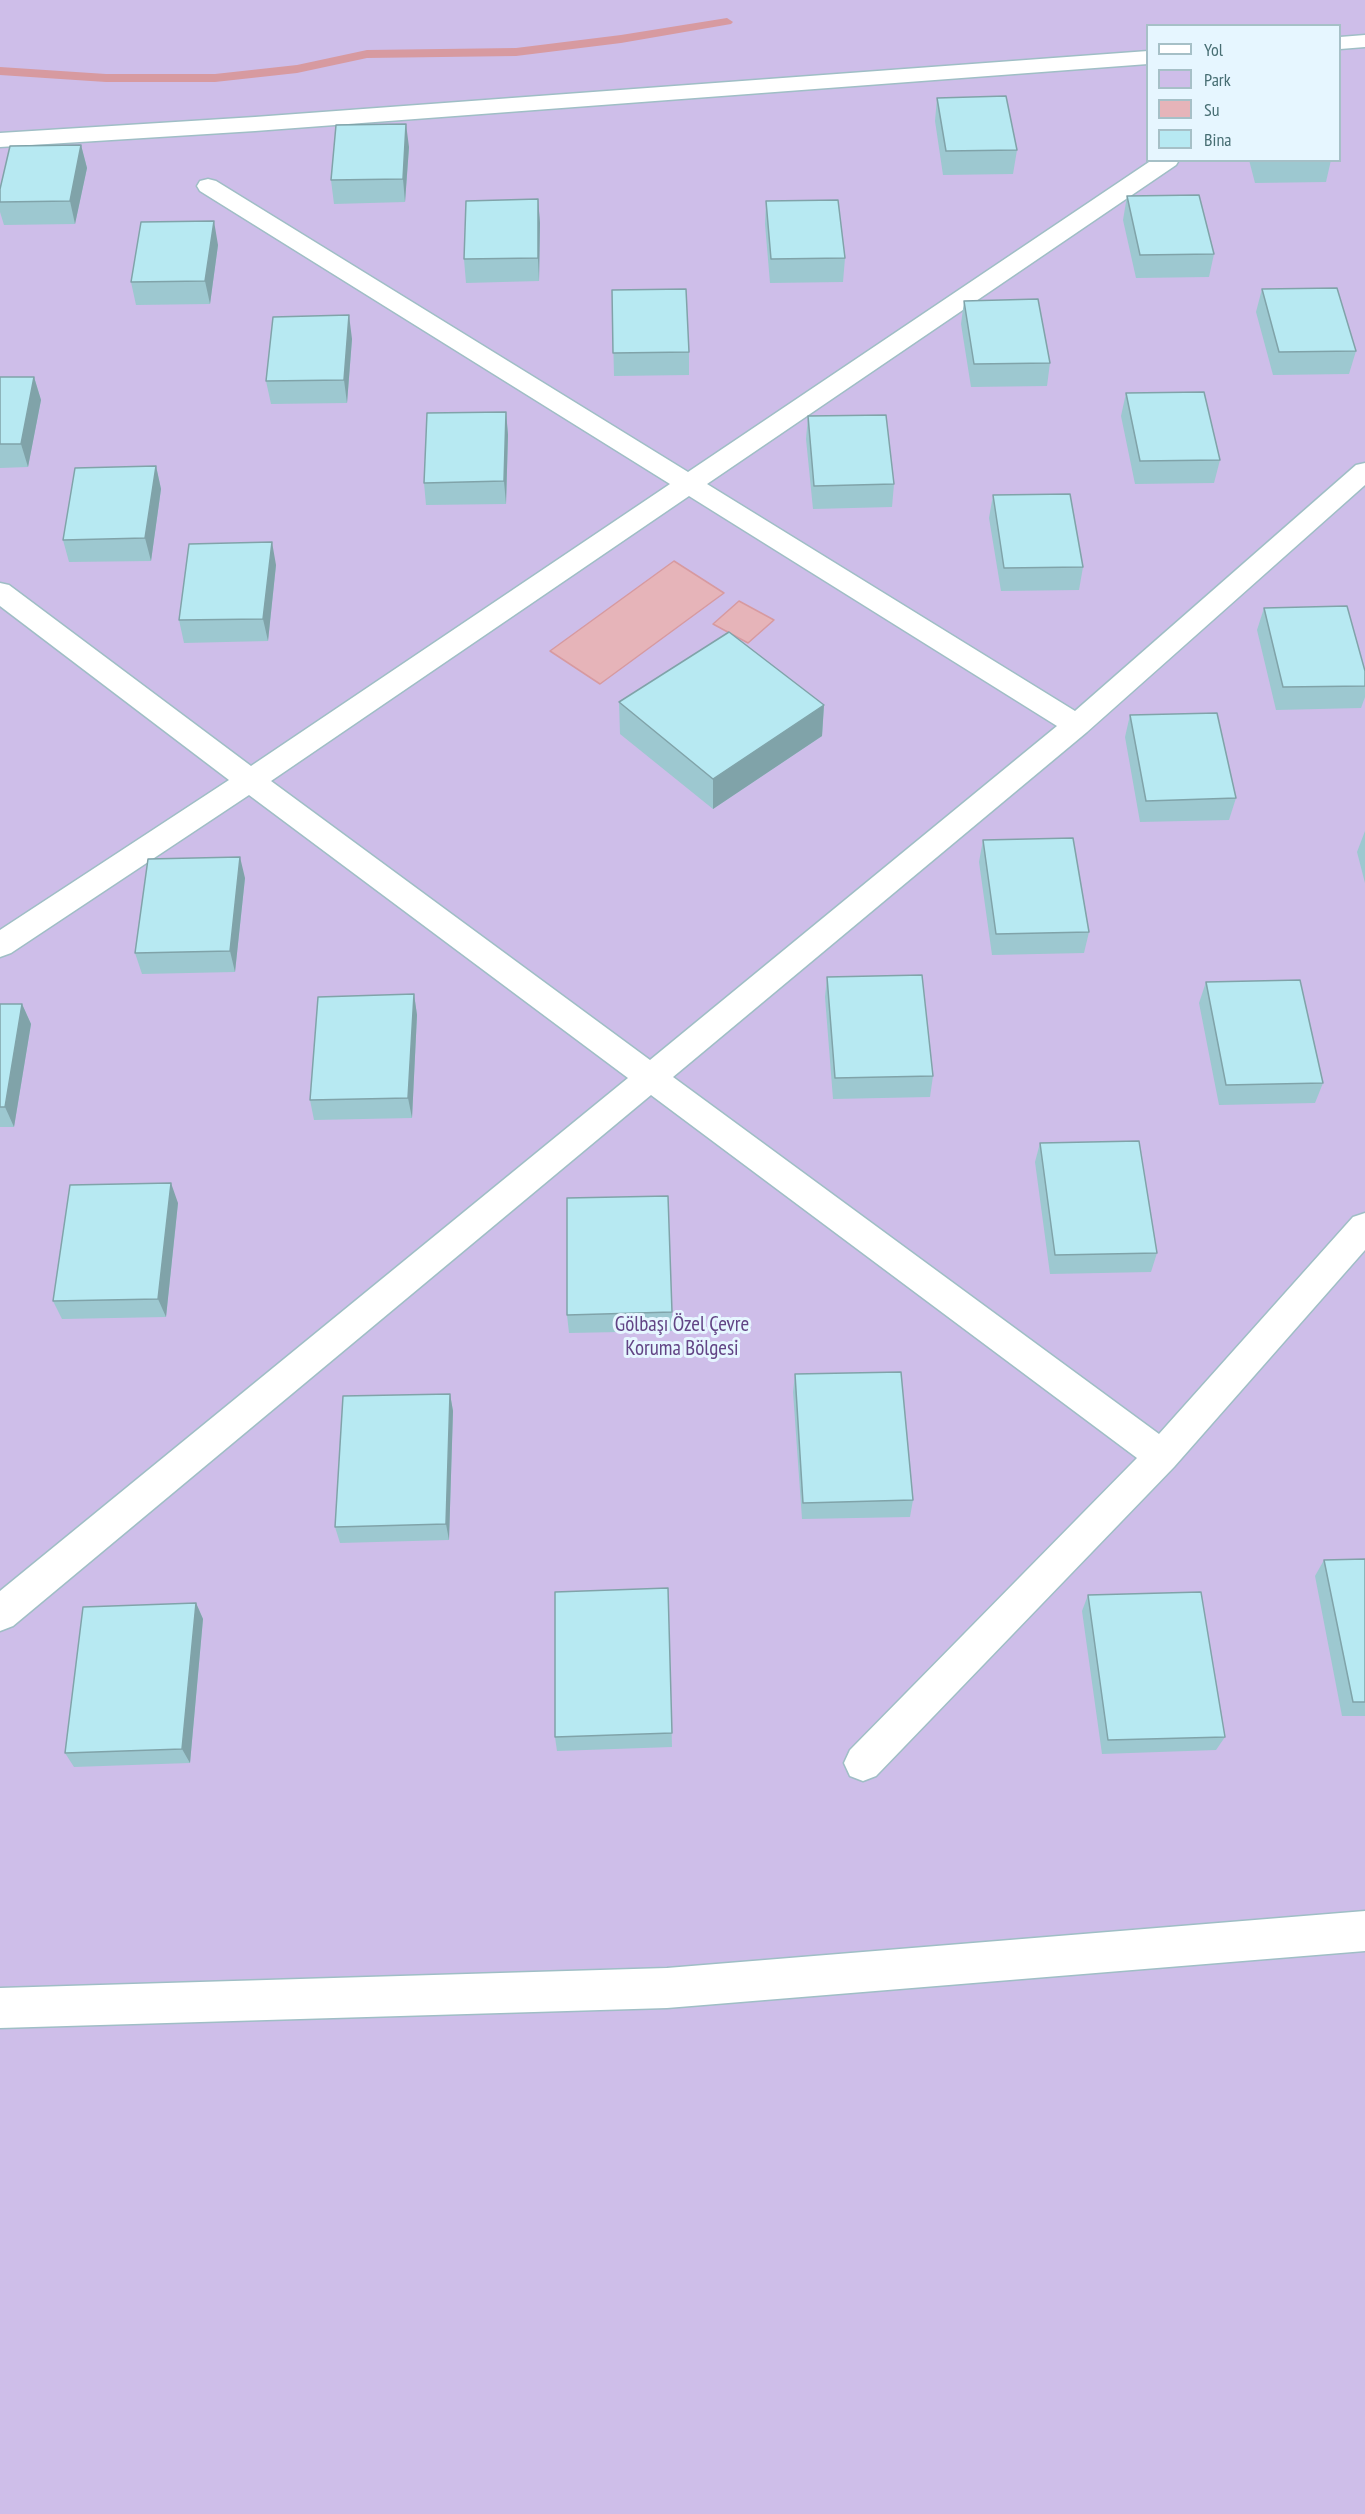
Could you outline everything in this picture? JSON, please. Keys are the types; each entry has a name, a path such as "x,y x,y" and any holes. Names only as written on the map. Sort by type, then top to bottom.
{"street":[{"path":"1341,43 1365,41"},
{"path":"0,140 255,124 1146,57"},
{"path":"0,945 250,781 1165,162"},
{"path":"208,186 1077,725"},
{"path":"0,1614 1077,725 1365,471"},
{"path":"0,592 250,781 1162,1456"},
{"path":"863,1763 1162,1456 1365,1227"},
{"path":"0,2008 667,1988 1365,1931"}],"green space":[{"name":"Gölbaşı Özel Çevre Koruma Bölgesi","path":"0,0 1365,0 1365,2514 0,2514"}],"water":[{"path":"674,561 724,593 600,684 550,651"},
{"path":"739,601 774,620 748,643 713,624"}],"building":[{"path":"1006,96 1017,150 946,151 937,98"},
{"path":"406,124 403,179 331,180 336,125"},
{"path":"81,145 70,201 0,202 0,189 10,146"},
{"path":"1199,195 1214,254 1140,255 1127,196"},
{"path":"538,199 538,258 464,259 466,201"},
{"path":"838,200 845,258 771,259 766,201"},
{"path":"214,221 205,281 131,282 141,222"},
{"path":"1337,288 1356,351 1279,352 1262,289"},
{"path":"686,289 689,352 613,353 612,290"},
{"path":"1038,299 1050,363 974,364 964,301"},
{"path":"349,315 344,380 266,381 273,317"},
{"path":"0,377 34,377 21,444 0,444"},
{"path":"1204,392 1220,460 1140,461 1126,393"},
{"path":"506,412 504,481 424,483 427,413"},
{"path":"886,415 894,484 814,486 808,416"},
{"path":"156,466 145,538 63,540 75,468"},
{"path":"1070,494 1083,567 1004,568 993,495"},
{"path":"272,542 263,619 179,620 189,544"},
{"path":"1347,606 1365,671 1365,686 1283,687 1264,608"},
{"path":"729,632 824,705 713,779 619,702"},
{"path":"1217,713 1236,798 1146,801 1130,715"},
{"path":"1073,838 1089,932 996,934 983,840"},
{"path":"240,857 230,951 135,953 148,859"},
{"path":"922,975 933,1076 835,1078 827,977"},
{"path":"1300,980 1323,1083 1226,1085 1206,982"},
{"path":"414,994 408,1098 310,1100 318,997"},
{"path":"0,1004 22,1004 5,1107 0,1107"},
{"path":"1139,1141 1157,1253 1055,1255 1040,1143"},
{"path":"171,1183 158,1299 53,1301 70,1185"},
{"path":"668,1196 672,1312 567,1315 567,1198"},
{"path":"901,1372 913,1500 803,1503 795,1374"},
{"path":"450,1394 446,1524 335,1527 343,1396"},
{"path":"1365,1559 1365,1702 1353,1702 1324,1560"},
{"path":"668,1588 672,1733 555,1737 555,1592"},
{"path":"1201,1592 1225,1737 1108,1740 1088,1595"},
{"path":"196,1603 182,1749 65,1753 83,1607"}],"waterway":[{"path":"0,71 106,78 215,78 297,69 367,54 516,52 621,39 727,22"}]}
